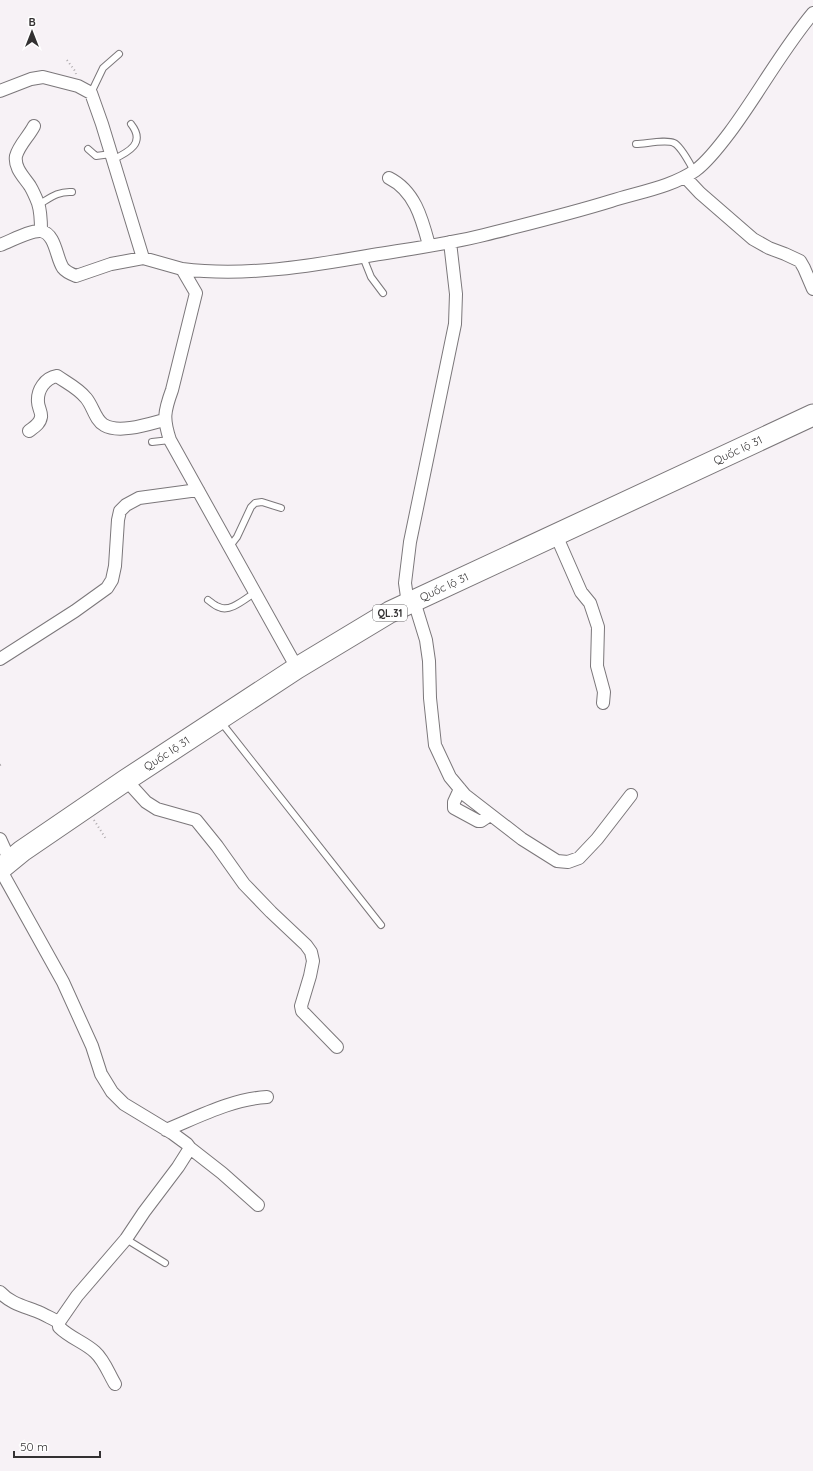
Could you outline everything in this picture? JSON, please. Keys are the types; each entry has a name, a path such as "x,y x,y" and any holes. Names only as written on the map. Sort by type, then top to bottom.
{"highway":[{"name":"Quốc lộ 31","path":"5,865 22,851 218,719 297,668 390,612 813,415"}],"street":[{"path":"0,245 41,231 47,234 52,240 62,267 68,273 76,276 111,264 143,258 182,269 208,272 294,268 450,242 552,218 665,184 689,174 720,144 730,132 748,108 796,34 813,13"},
{"path":"0,90 31,79 43,77 78,86 91,93 143,258"},
{"path":"34,126 20,146 16,156 16,165 31,187 38,205 41,218 41,231"},
{"path":"689,174 700,193 753,239 769,248 800,261 813,289"},
{"path":"389,178 399,183 411,197 420,214 429,245"},
{"path":"450,242 456,294 455,324 410,542 405,583 411,603 426,640 430,661 430,698 435,745 450,776 465,795 522,839 557,861 568,862 579,858 631,795"},
{"path":"182,269 196,293"},
{"path":"208,272 196,293 166,406 164,420 170,440 297,668"},
{"path":"29,431 39,423 42,416 38,401 38,393 46,380 57,376 78,389 87,398 98,420 109,428 127,428 164,420"},
{"path":"0,659 75,611 107,588 112,580 115,566 120,511 126,505 139,498 198,490"},
{"path":"556,535 581,592 590,603 598,627 597,666 604,692 603,703"},
{"path":"126,780 146,802 157,809 196,820 244,884 306,945 311,952 313,961 301,1006 302,1011 337,1048"},
{"path":"460,789 454,802 454,808 478,821 481,821 490,815"},
{"path":"0,839 5,865 63,982 92,1046 101,1074 112,1092 124,1104 187,1144 258,1205"},
{"path":"166,1130 227,1106 258,1097 267,1097"},
{"path":"115,1384 103,1362 95,1352 65,1333 59,1327 59,1322 77,1296 126,1239 144,1212 178,1168 190,1148"},
{"path":"0,1292 4,1297 15,1303 37,1311 59,1322"}],"lane":[{"path":"91,93 103,68 118,54"},
{"path":"88,149 96,156 112,157 125,154 134,147 138,138 136,131 131,124"},
{"path":"636,144 674,143 678,146 689,174"},
{"path":"38,205 56,194 64,191 72,192"},
{"path":"364,257 372,276 383,293"},
{"path":"152,442 170,440"},
{"path":"230,546 237,537 251,507 255,503 262,502 281,508"},
{"path":"208,600 219,608 225,609 233,606 256,592"},
{"path":"218,719 381,925"},
{"path":"126,1239 165,1263"}],"path":[{"path":"85,808 106,839"}]}
